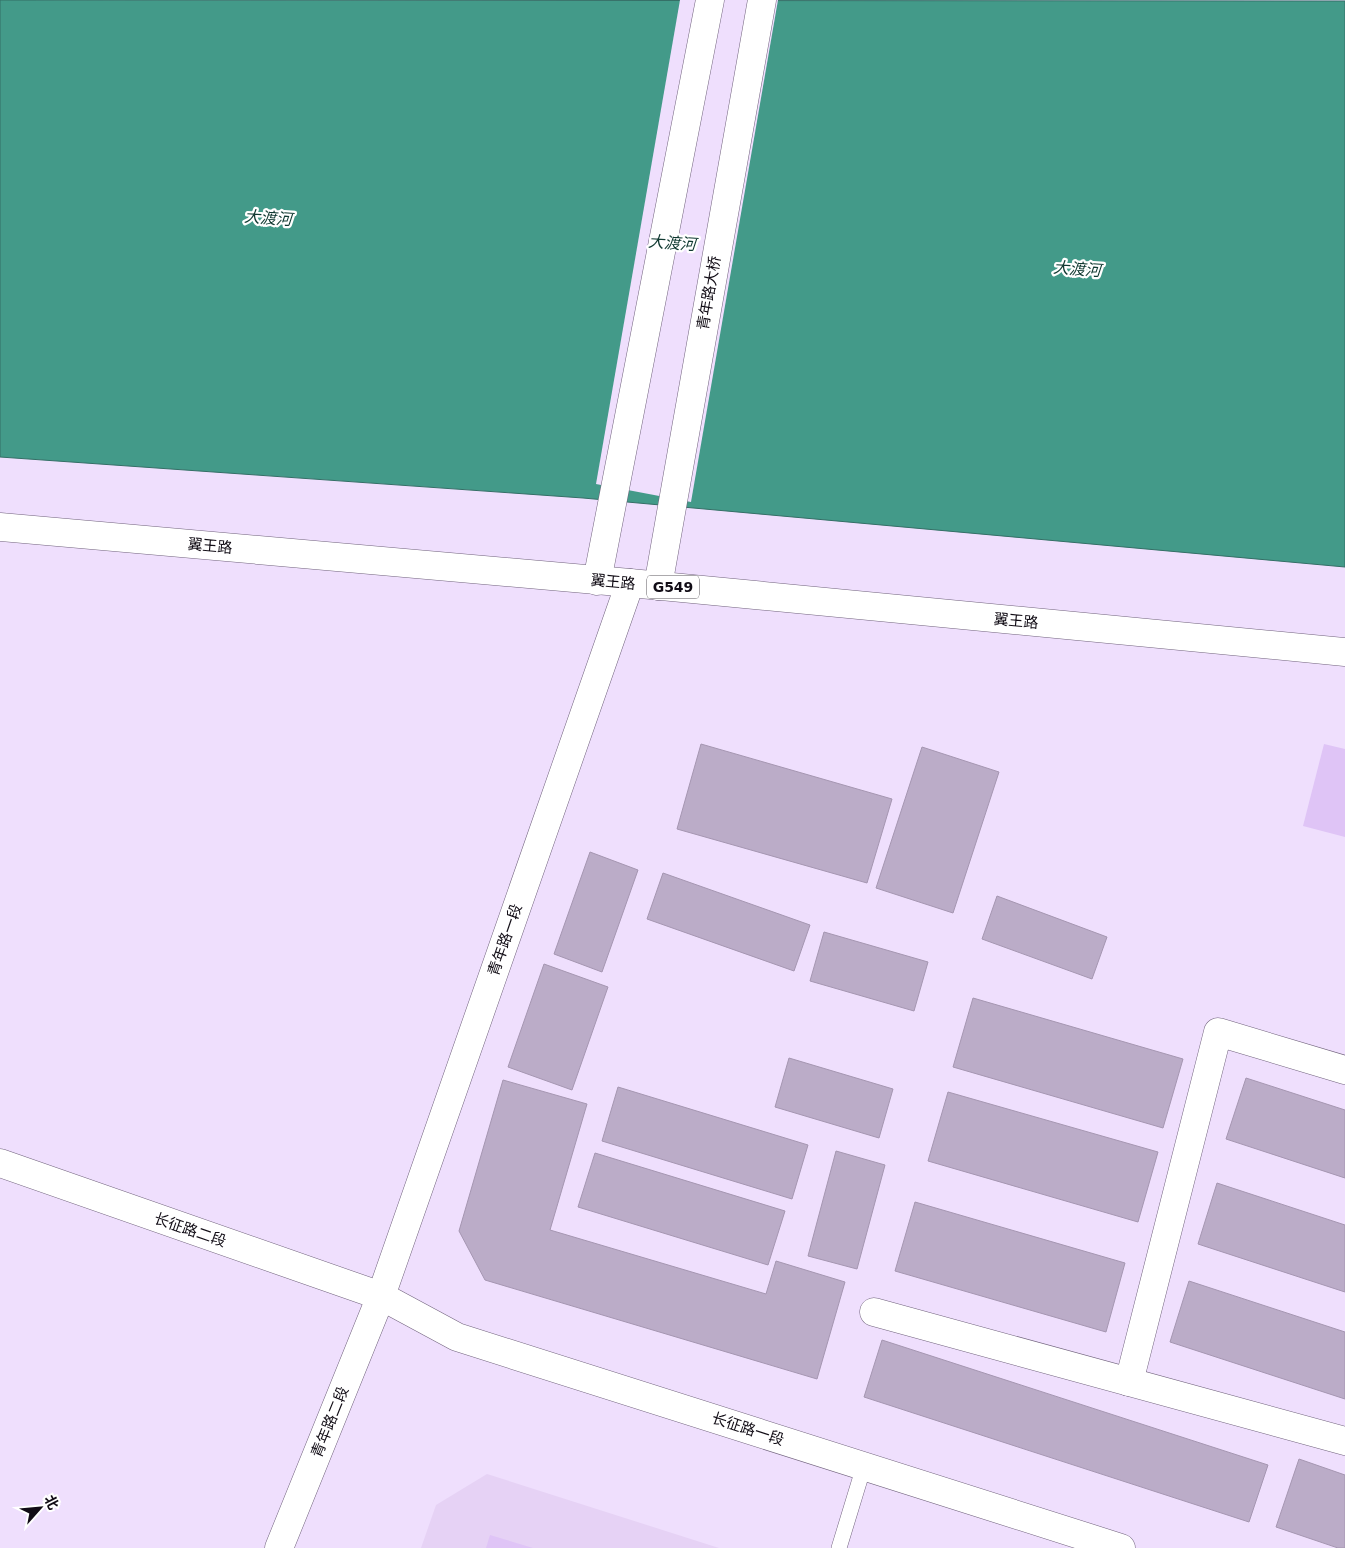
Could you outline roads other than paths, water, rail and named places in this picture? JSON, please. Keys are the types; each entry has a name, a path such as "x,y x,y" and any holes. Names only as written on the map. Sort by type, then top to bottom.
{"main road":[{"path":"597,581 710,0"},
{"name":"青年路大桥","path":"658,586 762,0"},
{"name":"翼王路","path":"0,526 630,583 1345,652"},
{"name":"青年路一段","path":"381,1296 630,583"},
{"path":"1129,1382 1218,1032 1345,1070"},
{"name":"长征路二段","path":"0,1163 381,1296"},
{"name":"长征路一段","path":"381,1296 457,1337 1121,1548"},
{"name":"青年路二段","path":"279,1548 381,1296"},
{"path":"874,1312 1345,1441"}],"lane":[{"path":"839,1548 864,1466"}],"water":[{"name":"大渡河","path":"0,0 1345,1 1345,567 583,498 0,457"}]}
